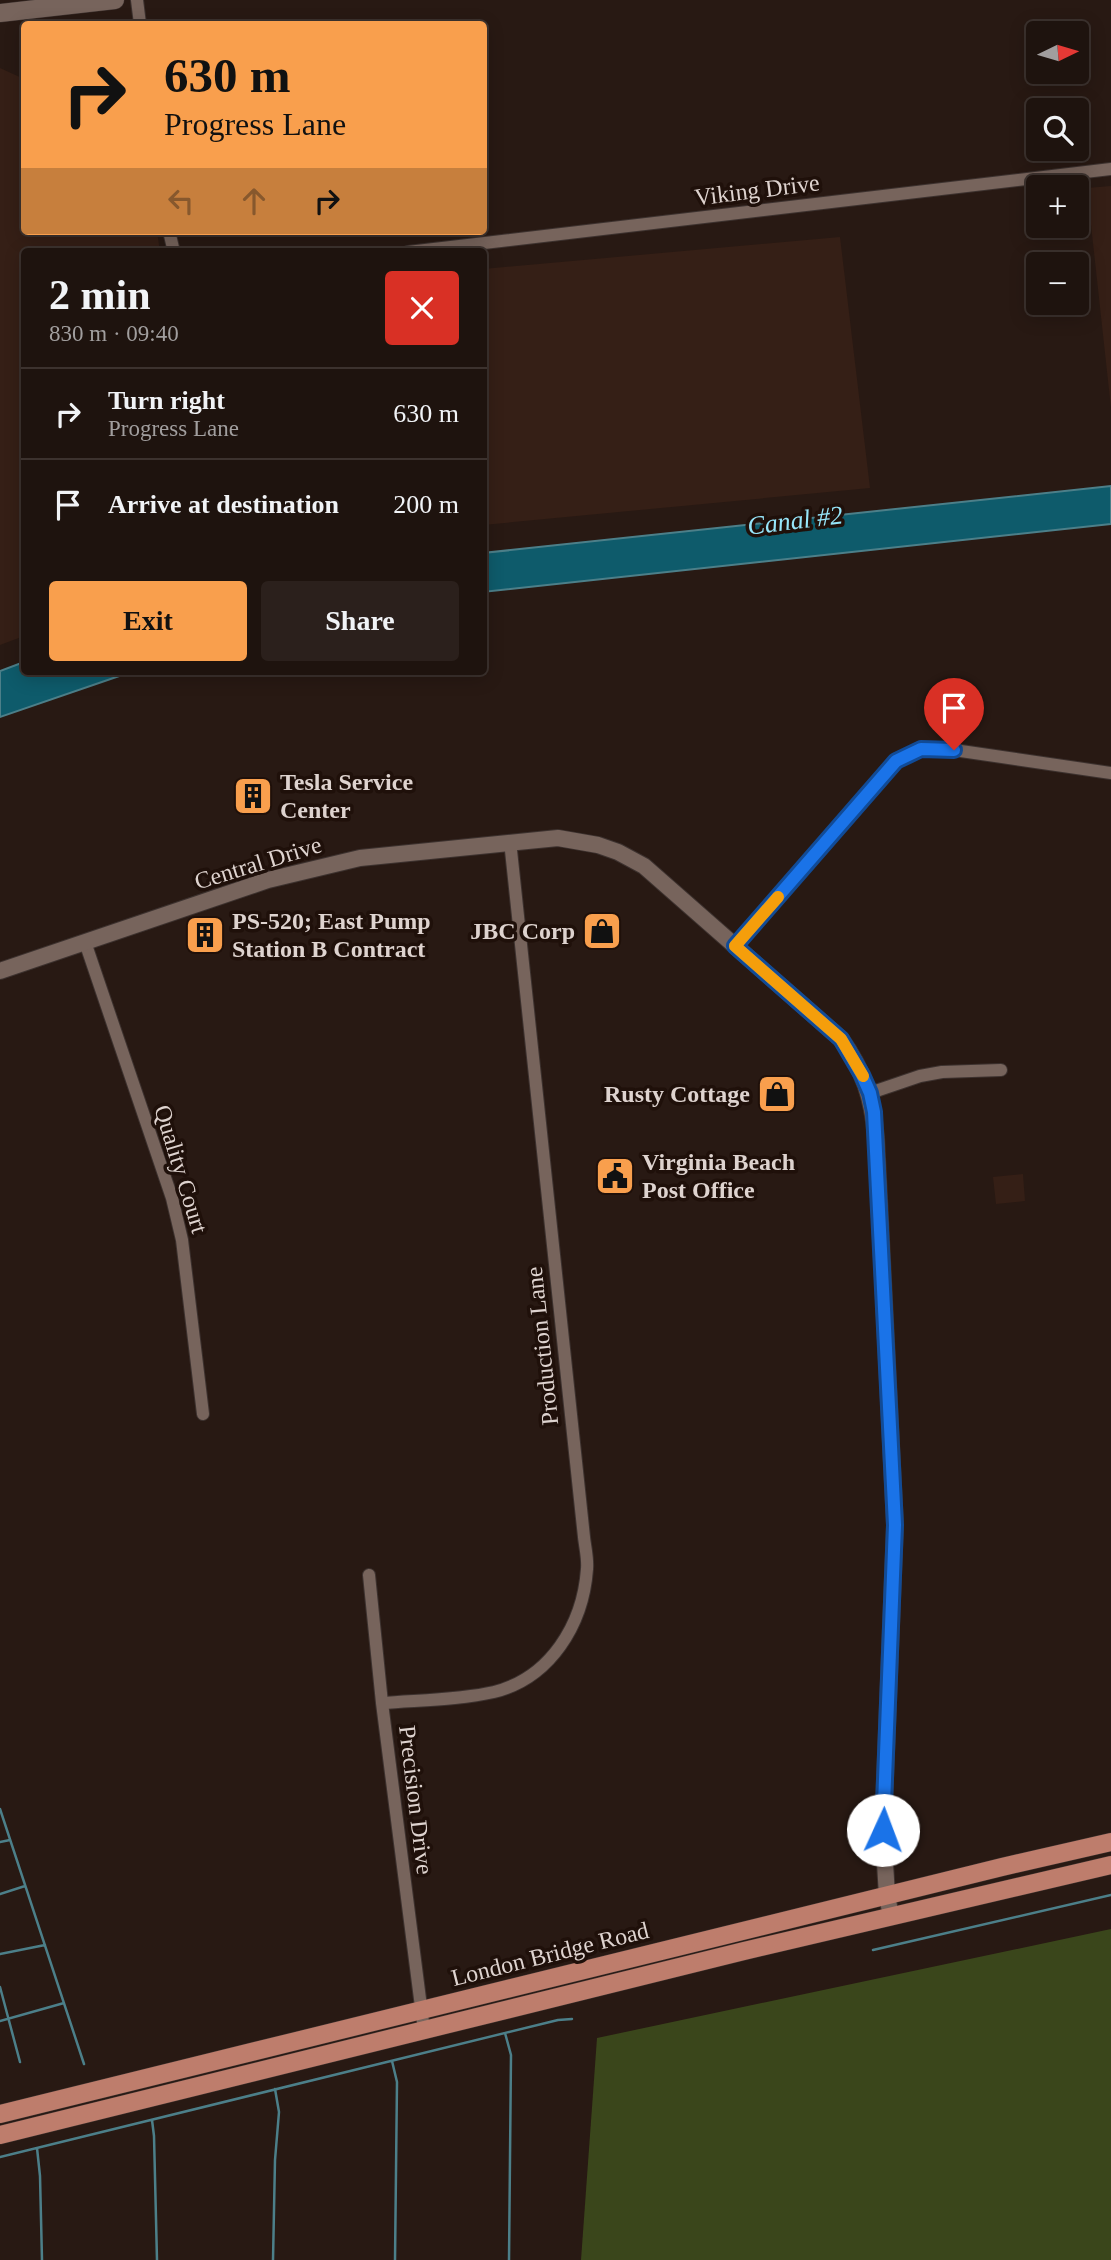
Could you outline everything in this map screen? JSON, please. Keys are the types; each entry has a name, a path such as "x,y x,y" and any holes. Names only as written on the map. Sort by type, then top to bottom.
{"main road":[{"path":"0,13 115,0"},
{"name":"London Bridge Road","path":"0,2114 991,1869 1111,1842"},
{"name":"London Bridge Road","path":"0,2134 891,1916 1111,1865"}],"street":[{"path":"137,0 140,21"},
{"name":"Viking Drive","path":"442,248 1111,169"},
{"path":"735,946 896,761 921,749 954,750 1111,773"},
{"name":"Central Drive","path":"0,971 268,880 312,868 360,858 558,838 578,840 618,852 645,866 841,1039 853,1056 870,1093 876,1137 895,1525 883,1830 887,1896 891,1916"},
{"name":"Production Lane","path":"382,1703 492,1692 522,1681 548,1662 560,1648 575,1620 585,1586 587,1566 510,841"},
{"name":"Quality Court","path":"85,942 173,1203 182,1240 203,1414"},
{"path":"870,1093 920,1076 942,1072 1001,1070"},
{"name":"Precision Drive","path":"369,1575 382,1703 424,2030"}],"shaded area":[{"path":"0,68 21,78 21,235 158,235 159,248 21,248 21,637 0,645"},
{"path":"1111,186 1111,408 1089,206 1089,188"},
{"path":"840,237 870,488 487,525 487,269"},
{"path":"1023,1174 1025,1201 996,1204 993,1177"}],"green space":[{"path":"1111,1929 1111,2260 581,2260 597,2038"}],"water":[{"name":"Canal #2","path":"1111,486 1111,524 487,592 487,553"},
{"path":"21,663 21,675 122,675 0,717 0,671"}],"waterway":[{"path":"0,1809 84,2064"},
{"path":"0,1842 10,1840"},
{"path":"0,1894 25,1886"},
{"path":"873,1950 1111,1895"},
{"path":"0,1954 45,1945"},
{"path":"0,1987 20,2062"},
{"path":"0,2021 64,2003"},
{"path":"0,2157 558,2020 572,2019"},
{"path":"505,2033 511,2055 509,2260"},
{"path":"392,2061 397,2082 395,2260"},
{"path":"273,2260 279,2112 275,2089"},
{"path":"152,2120 157,2260"},
{"path":"37,2148 42,2260"}],"slow traffic":[{"path":"778,897 735,946 841,1039 863,1076"}],"place":[{"name":"Tesla Service Center","path":"253,796"},
{"name":"JBC Corp","path":"602,931"},
{"name":"PS-520; East Pump Station B Contract","path":"205,935"},
{"name":"Rusty Cottage","path":"777,1094"},
{"name":"Virginia Beach Post Office","path":"615,1176"}],"route":[{"path":"883,1830 895,1525 874,1112 862,1075 841,1039 735,946 896,761 921,749 954,750"}]}
